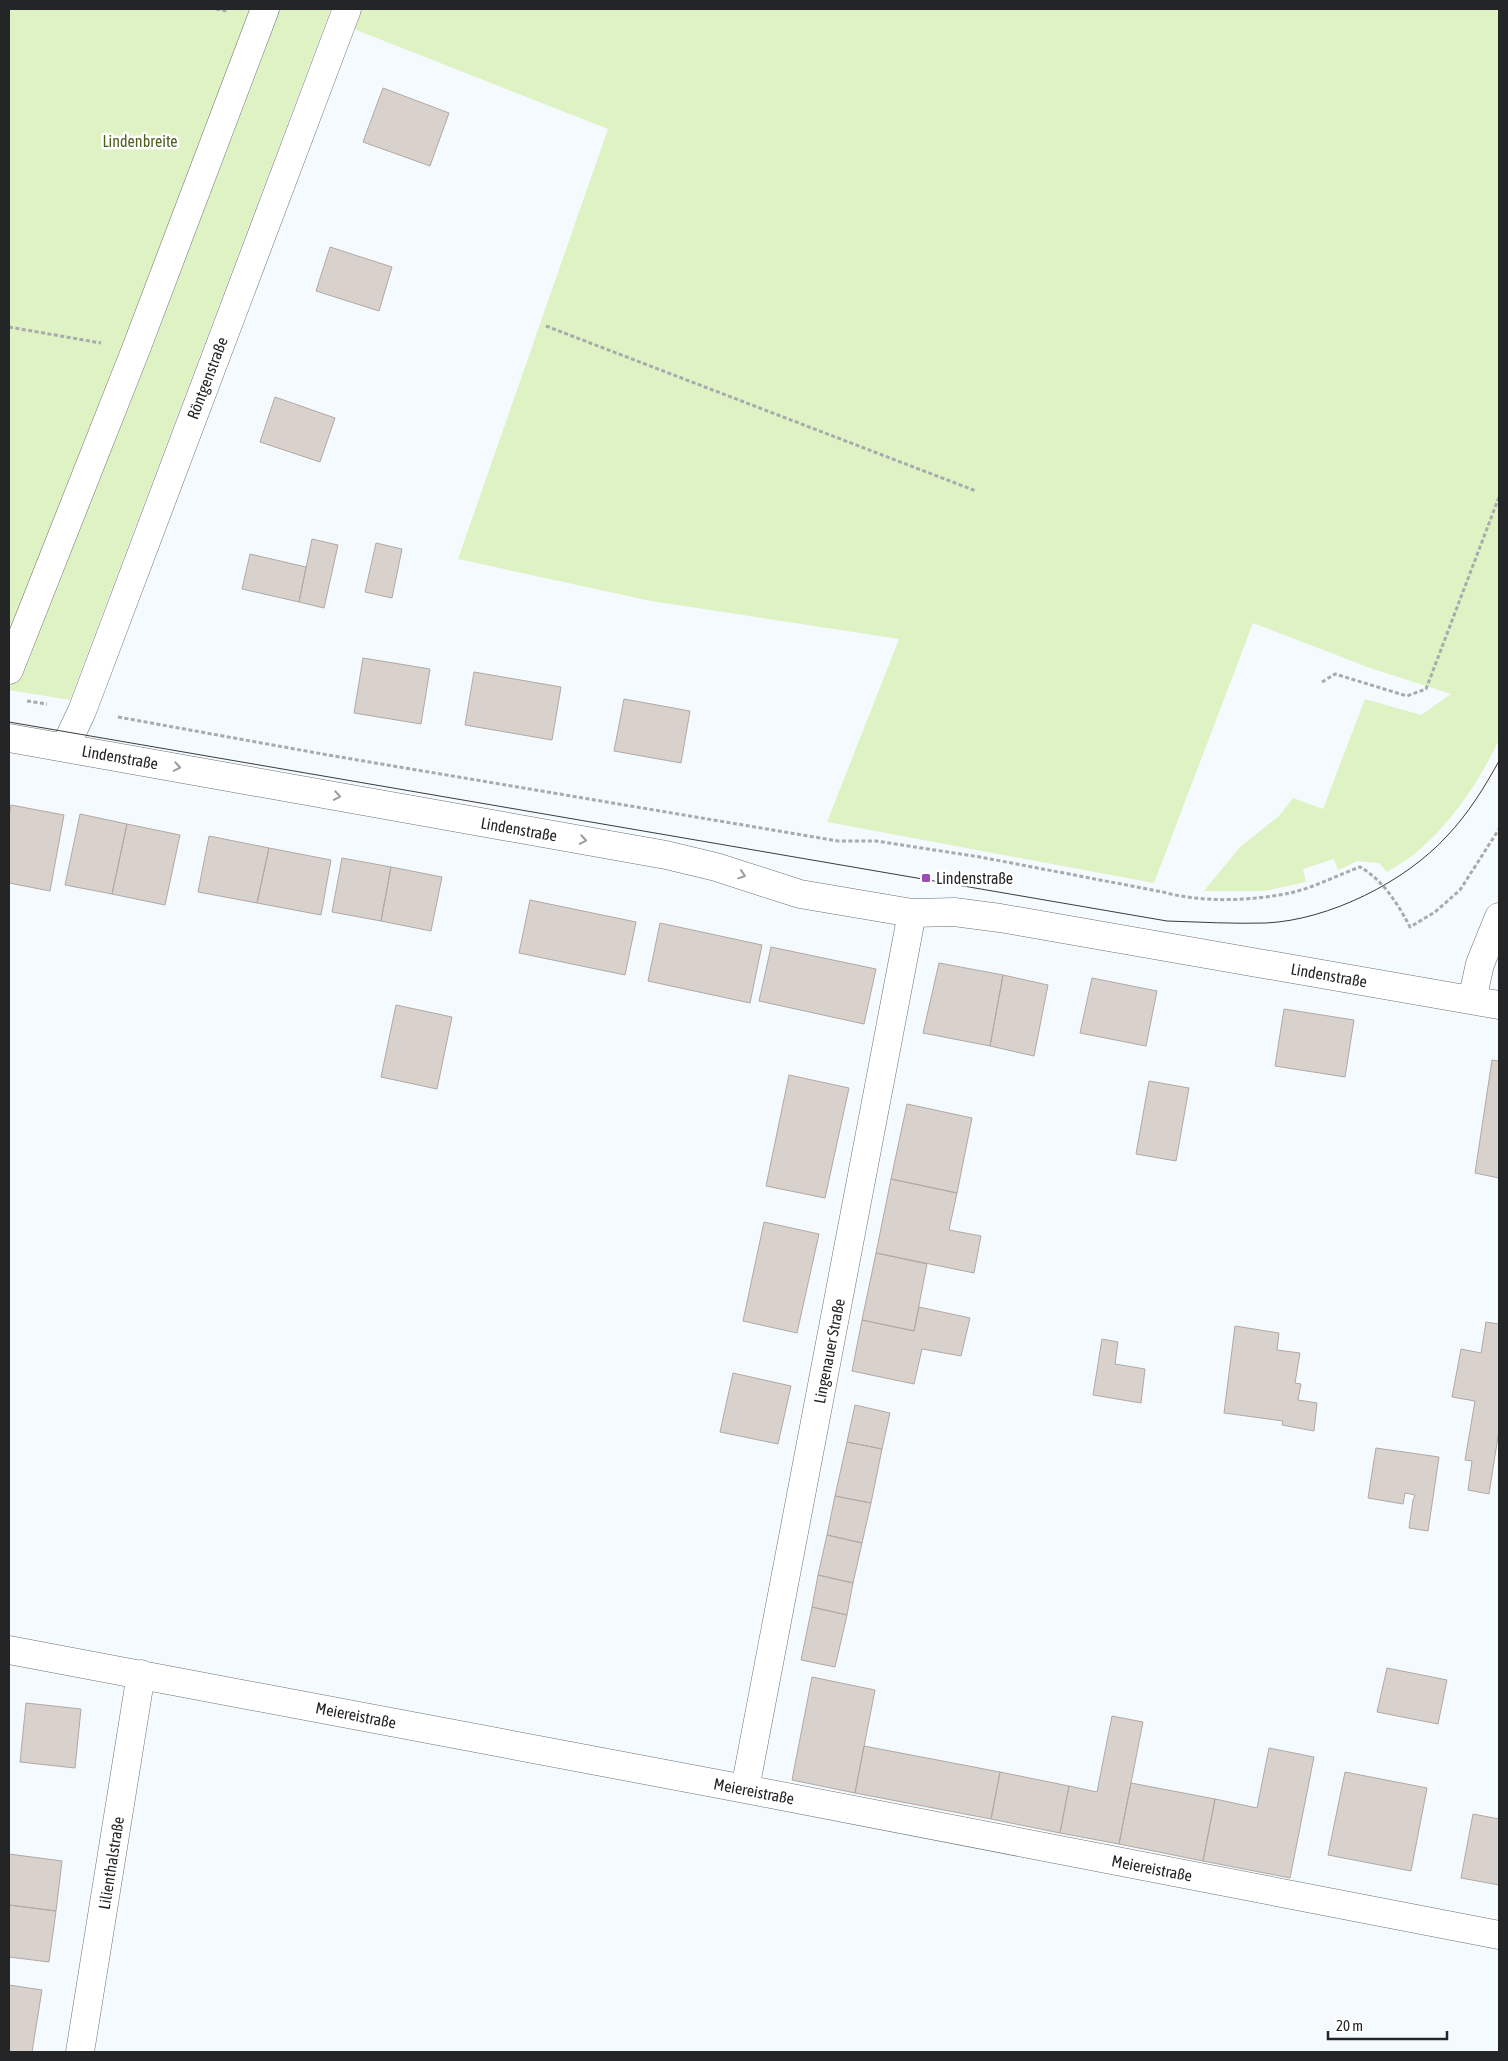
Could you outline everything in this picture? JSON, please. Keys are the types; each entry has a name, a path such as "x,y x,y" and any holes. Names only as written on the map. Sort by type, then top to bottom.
{"street":[{"path":"9,670 136,349 265,9"},
{"name":"Röntgenstraße","path":"65,747 82,711 346,9"},
{"name":"Lindenstraße","path":"9,738 666,855 716,867 800,894 912,913 954,912 1000,918 1499,1005"},
{"name":"Lingenauer Straße","path":"745,1789 912,913"},
{"path":"1472,1000 1480,964 1499,917"},
{"name":"Meiereistraße","path":"9,1650 745,1789 1499,1935"},
{"name":"Lilienthalstraße","path":"80,2052 141,1674"}],"path":[{"path":"9,326 136,349"},
{"path":"546,326 976,491"},
{"path":"1322,682 1335,674 1407,696 1426,689 1499,497"},
{"path":"18,699 328,755 838,841 876,841 980,857 1163,892 1184,898 1244,899 1292,893 1360,867 1368,872 1396,900 1410,926 1435,912 1460,890 1499,829"}],"green space":[{"name":"Lindenbreite","path":"9,9 331,9 70,700 9,690"},
{"path":"353,9 1499,9 1499,740 1465,799 1432,838 1412,856 1387,872 1379,863 1357,861 1338,870 1334,859 1303,869 1306,882 1264,891 1204,891 1240,847 1279,816 1293,798 1323,809 1365,699 1421,715 1451,694 1370,668 1253,623 1154,883 827,822 899,639 651,601 458,559 608,129 346,26"}],"building":[{"path":"383,88 449,113 430,166 363,142"},
{"path":"330,247 392,267 379,311 316,291"},
{"path":"275,397 335,418 320,462 260,442"},
{"path":"312,539 338,545 324,608 299,602"},
{"path":"376,543 402,549 392,598 365,592"},
{"path":"250,554 306,567 299,602 242,589"},
{"path":"363,658 430,669 421,724 354,713"},
{"path":"474,672 561,687 552,740 465,725"},
{"path":"624,699 690,711 681,763 614,751"},
{"path":"11,805 64,815 50,891 9,883 9,816"},
{"path":"80,814 127,824 112,894 65,885"},
{"path":"127,824 180,835 165,905 112,894"},
{"path":"209,836 269,848 257,903 198,892"},
{"path":"269,848 331,860 321,915 257,903"},
{"path":"342,858 391,867 381,921 332,912"},
{"path":"391,867 442,877 431,931 381,921"},
{"path":"530,900 636,922 625,975 519,953"},
{"path":"660,923 762,945 750,1003 648,981"},
{"path":"771,947 876,969 864,1024 759,1001"},
{"path":"939,963 1003,975 990,1046 923,1033"},
{"path":"1003,975 1048,985 1034,1056 990,1046"},
{"path":"1092,978 1157,991 1146,1046 1080,1033"},
{"path":"396,1005 452,1017 437,1089 381,1077"},
{"path":"1284,1009 1354,1020 1345,1077 1275,1066"},
{"path":"1492,1060 1499,1061 1499,1178 1475,1173"},
{"path":"789,1075 849,1088 825,1198 766,1186"},
{"path":"1149,1081 1189,1088 1176,1161 1136,1154"},
{"path":"907,1104 972,1118 957,1193 891,1179"},
{"path":"891,1179 957,1193 949,1230 981,1236 974,1273 876,1253"},
{"path":"764,1222 819,1234 797,1333 743,1321"},
{"path":"876,1253 927,1264 914,1331 862,1320"},
{"path":"919,1307 970,1318 961,1356 922,1349 914,1384 852,1371 862,1320 914,1331"},
{"path":"1486,1322 1499,1324 1499,1430 1489,1494 1468,1490 1472,1461 1465,1460 1475,1401 1452,1397 1461,1349 1481,1353"},
{"path":"1235,1326 1279,1333 1277,1350 1300,1353 1295,1383 1301,1384 1298,1400 1317,1403 1314,1431 1282,1425 1283,1421 1224,1413"},
{"path":"1102,1339 1118,1342 1115,1364 1145,1369 1141,1403 1093,1395"},
{"path":"733,1373 791,1386 778,1444 720,1432"},
{"path":"855,1405 890,1413 882,1449 847,1442"},
{"path":"847,1442 882,1449 871,1503 835,1496"},
{"path":"1376,1448 1439,1457 1428,1531 1409,1528 1415,1495 1405,1493 1403,1504 1368,1498"},
{"path":"835,1496 871,1503 862,1543 827,1535"},
{"path":"827,1535 862,1543 853,1583 818,1575"},
{"path":"818,1575 853,1583 847,1615 812,1607"},
{"path":"812,1607 847,1615 835,1667 801,1660"},
{"path":"1387,1668 1447,1680 1438,1724 1377,1712"},
{"path":"812,1677 875,1690 855,1793 792,1780"},
{"path":"26,1703 81,1709 75,1768 20,1762"},
{"path":"1112,1716 1143,1722 1119,1844 1060,1833 1069,1786 1097,1792"},
{"path":"864,1746 1000,1772 991,1819 855,1793"},
{"path":"1269,1748 1314,1757 1290,1878 1203,1861 1215,1799 1257,1808"},
{"path":"1000,1772 1069,1786 1060,1833 991,1819"},
{"path":"1345,1772 1427,1788 1411,1871 1328,1855"},
{"path":"1131,1783 1215,1799 1203,1861 1119,1844"},
{"path":"1473,1814 1499,1819 1499,1885 1461,1878"},
{"path":"9,1854 62,1861 56,1911 9,1905"},
{"path":"9,1905 56,1911 49,1962 9,1957"},
{"path":"9,1985 42,1990 32,2052 9,2052"}],"tram line":[{"path":"9,722 1167,921 1216,923 1266,923 1315,915 1364,896 1388,883 1410,869 1447,836 1462,819 1499,761"}],"place":[{"name":"Lindenstraße","path":"926,878"}]}
